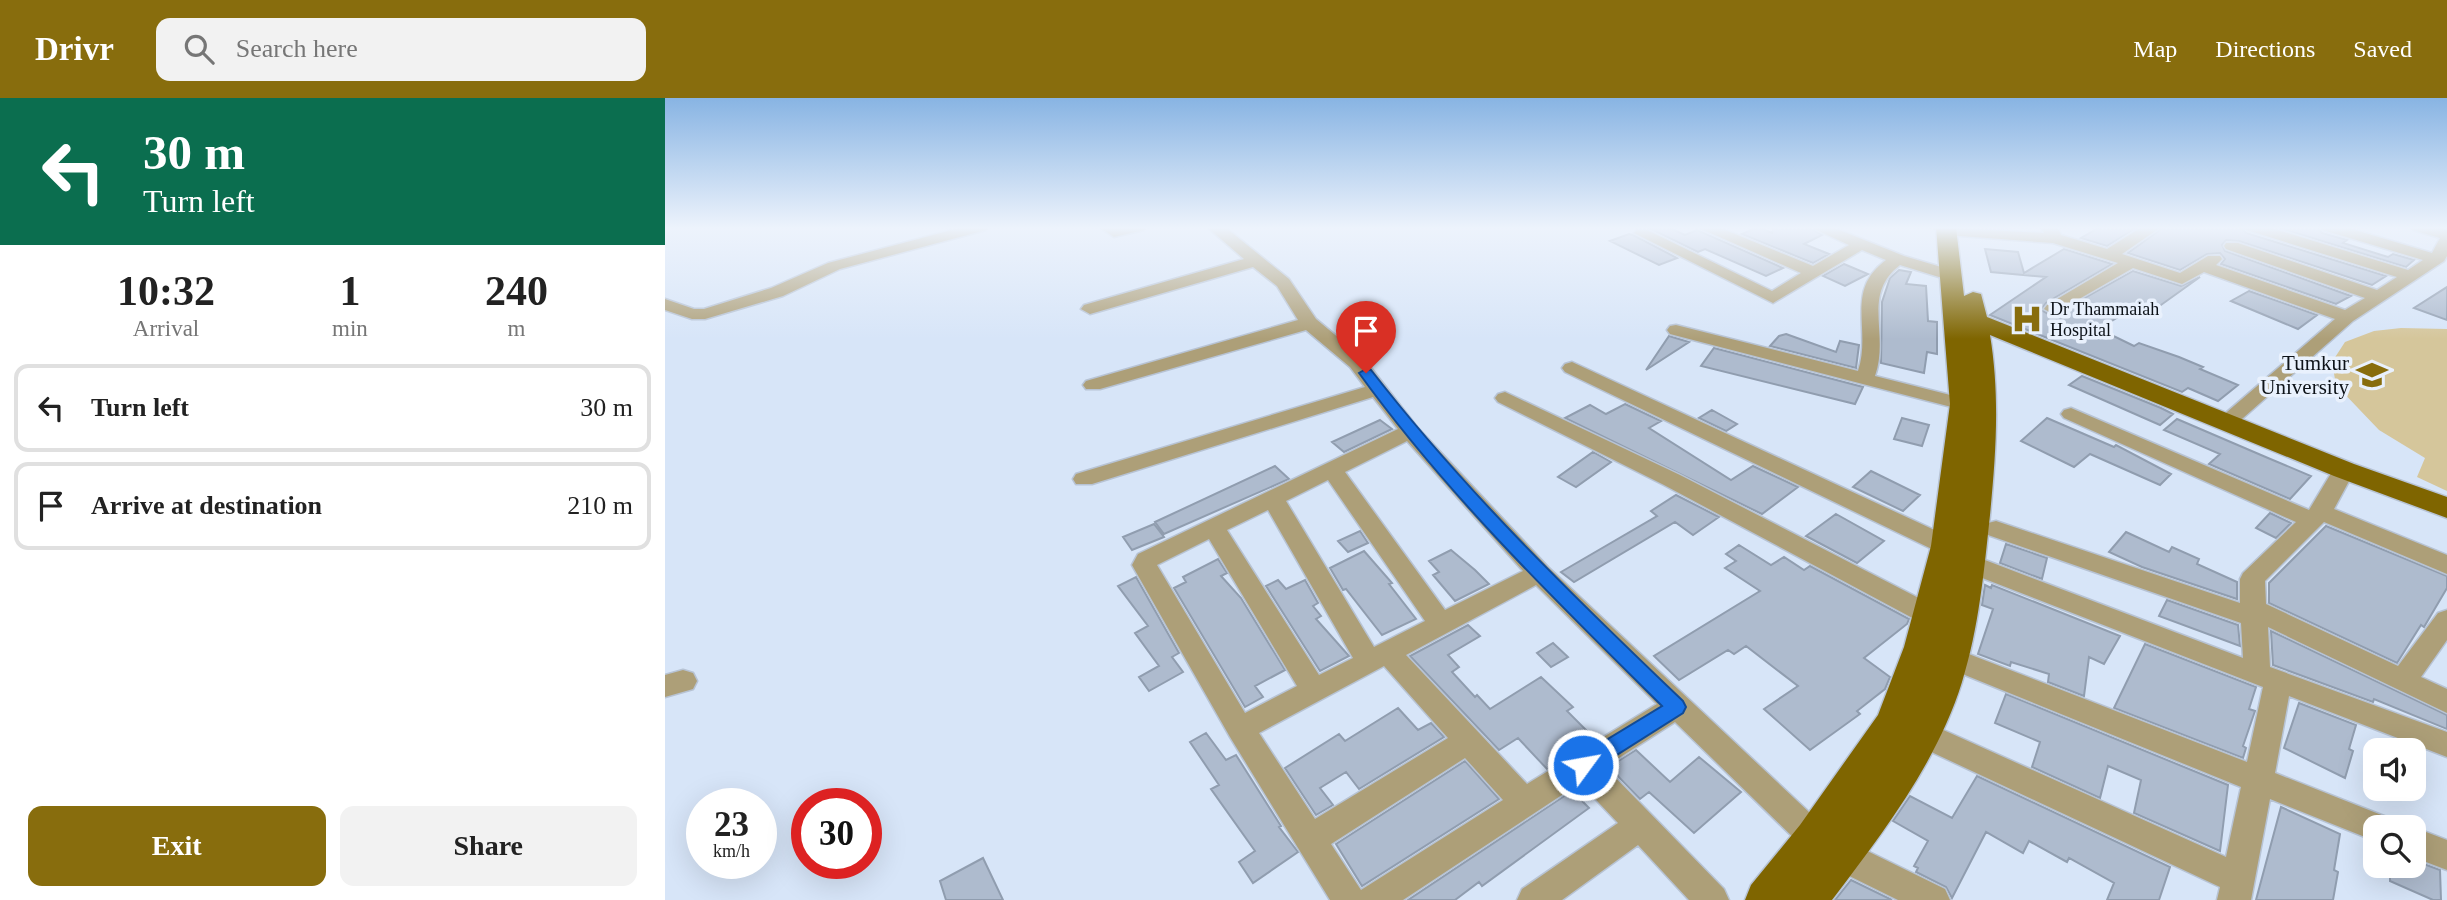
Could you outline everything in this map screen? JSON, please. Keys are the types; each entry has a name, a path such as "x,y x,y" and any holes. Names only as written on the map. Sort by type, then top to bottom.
{"main road":[{"path":"1805,900 1828,847 1935,640 1958,555 1984,416 1985,393 1952,276 1952,264"},
{"path":"1767,900 1828,847 1868,818 1934,709 1935,640 1958,555 1965,317 1957,264"},
{"path":"1965,317 2344,470 2447,508"}],"street":[{"path":"665,304 692,314 705,314 777,292 840,264"},
{"path":"1090,309 1243,264"},
{"path":"1259,264 1283,283 1309,323 1357,363 1410,430 1539,573 1676,707 1828,847 1933,900"},
{"path":"1705,264 1773,298 1825,264"},
{"path":"1794,264 1812,272"},
{"path":"1864,380 1872,354 1869,319 1871,285 1878,272 1890,264"},
{"path":"1915,264 1952,276"},
{"path":"2053,310 2127,264"},
{"path":"2138,264 2182,279 2203,266 2347,317"},
{"path":"2285,264 2377,296"},
{"path":"2374,264 2411,276"},
{"path":"2227,422 2347,317 2428,264"},
{"path":"1093,385 1309,323"},
{"path":"1677,330 1963,404"},
{"path":"1572,368 1958,555 2268,678 2447,745"},
{"path":"1084,479 1379,389"},
{"path":"1505,398 1672,480 1935,640 2363,822"},
{"path":"2071,414 2316,516 2447,565"},
{"path":"1349,900 1240,729 1143,565 1147,560 1410,430"},
{"path":"1332,469 1441,624"},
{"path":"1920,733 2236,889 2260,780 2268,678 2254,613 2252,579 2316,516 2344,470"},
{"path":"1273,499 1378,657 1468,741 1525,803"},
{"path":"1214,528 1314,691"},
{"path":"1996,529 2254,613 2447,702"},
{"path":"1240,729 1539,573"},
{"path":"2403,681 2447,620"},
{"path":"1374,900 1676,707"},
{"path":"1310,840 1468,741"},
{"path":"1583,765 1712,900"},
{"path":"1534,900 1640,825"},
{"path":"2426,847 2447,855"}],"shaded area":[{"path":"2401,328 2447,329 2447,491 2417,477 2425,458 2379,430 2336,385 2332,362 2345,342 2374,331"}],"building":[{"path":"1740,264 1775,264 1783,268 1766,276"},
{"path":"1843,264 1868,274 1845,286 1823,276"},
{"path":"1989,264 2022,264 2024,273 2038,264 2111,264 2046,303 2041,310 2052,316 2133,271 2181,286 2200,277 2147,315 2131,309 2099,329 2134,346 2139,343 2179,357 2238,385 2218,401 2188,388 2182,392 1990,315 2046,277 1991,272"},
{"path":"2163,264 2189,264 2180,270"},
{"path":"2222,264 2263,264 2351,296 2336,304"},
{"path":"2310,264 2348,264 2386,276 2372,285"},
{"path":"1899,270 1911,272 1906,284 1926,286 1928,321 1937,322 1937,354 1927,352 1924,373 1881,363 1882,302 1890,278"},
{"path":"2447,287 2447,320 2414,308"},
{"path":"2249,291 2317,315 2298,329 2231,301"},
{"path":"1786,334 1836,352 1840,341 1859,345 1856,368 1770,346 1779,336"},
{"path":"1669,336 1689,342 1646,370"},
{"path":"1714,348 1863,387 1855,404 1701,366"},
{"path":"2082,376 2173,414 2160,425 2069,385"},
{"path":"1625,404 1661,421 1649,428 1731,480 1753,466 1798,487 1762,514 1565,418 1590,405 1606,414"},
{"path":"1712,410 1737,424 1726,431 1699,418"},
{"path":"1902,418 1929,425 1922,446 1894,439"},
{"path":"2047,418 2114,447 2116,445 2171,474 2160,485 2090,454 2074,467 2021,441"},
{"path":"2177,419 2311,476 2290,499 2209,464 2220,454 2164,430"},
{"path":"1380,420 1392,429 1344,452 1332,442"},
{"path":"1593,452 1611,462 1576,487 1558,477"},
{"path":"1275,466 1289,479 1164,534 1155,522"},
{"path":"1871,471 1920,495 1903,511 1853,487"},
{"path":"1676,495 1719,517 1693,535 1675,522 1574,582 1561,572 1657,516 1651,511"},
{"path":"2270,513 2291,523 2276,538 2256,528"},
{"path":"1836,514 1884,541 1857,563 1806,536"},
{"path":"1154,524 1164,537 1132,550 1123,537"},
{"path":"2326,526 2447,576 2447,588 2424,627 2421,625 2397,663 2269,603 2269,583"},
{"path":"1360,531 1368,543 1348,552 1338,541"},
{"path":"2126,532 2169,552 2172,547 2199,559 2197,564 2237,582 2237,599 2142,567 2109,552"},
{"path":"2006,544 2047,558 2042,579 2000,563"},
{"path":"1739,545 1771,565 1784,557 1804,570 1810,566 1909,619 1907,624 1864,658 1890,677 1885,689 1857,711 1860,714 1810,750 1764,709 1798,686 1746,646 1734,654 1728,650 1679,680 1654,656 1760,591 1725,568 1736,561 1726,554"},
{"path":"1451,550 1489,584 1455,601 1433,575 1439,572 1429,561"},
{"path":"1364,551 1392,583 1389,584 1416,619 1382,635 1346,589 1343,590 1330,568"},
{"path":"1218,559 1227,573 1221,576 1241,598 1285,670 1255,686 1263,697 1245,707 1174,588 1186,582 1183,577"},
{"path":"1136,577 1179,653 1172,657 1183,672 1149,691 1139,677 1159,666 1135,633 1148,626 1118,586"},
{"path":"1278,580 1286,589 1305,580 1318,603 1313,606 1321,616 1316,619 1349,656 1320,671 1266,586"},
{"path":"1985,585 1991,588 1992,585 2120,636 2104,664 2089,657 2084,696 2048,682 2049,674 2011,662 2010,666 1978,654 1993,609 1982,605"},
{"path":"2167,600 2238,625 2240,646 2159,616"},
{"path":"1468,625 1480,636 1448,655 1459,667 1452,672 1475,697 1477,695 1490,709 1541,677 1573,707 1567,711 1595,739 1547,769 1518,738 1499,750 1410,656"},
{"path":"2271,631 2447,715 2447,729 2374,699 2373,702 2273,665"},
{"path":"1553,643 1568,657 1551,667 1537,653"},
{"path":"2145,644 2256,687 2249,709 2255,711 2243,746 2246,748 2243,758 2114,708"},
{"path":"2006,694 2228,785 2220,851 2134,813 2141,780 2108,766 2100,798 2032,767 2040,742 1995,723"},
{"path":"2299,703 2356,725 2349,749 2353,751 2345,778 2284,748"},
{"path":"1398,708 1418,730 1431,723 1444,737 1359,789 1346,772 1320,788 1333,805 1316,815 1285,768 1339,734 1345,741"},
{"path":"1206,733 1226,760 1236,755 1281,826 1279,827 1298,852 1253,883 1239,862 1255,851 1211,789 1219,785 1190,742"},
{"path":"1636,750 1670,782 1699,757 1741,792 1694,833 1649,792 1640,799 1609,767"},
{"path":"1465,761 1499,799 1362,886 1336,844"},
{"path":"1977,776 2170,867 2159,900 2107,900 2114,883 2069,858 2067,862 2029,841 2023,853 1986,832 1952,898 1946,887 1916,872 1918,868 1914,866 1928,841 1893,821 1910,796 1952,818"},
{"path":"1572,791 1589,808 1482,886 1479,882 1455,900 1408,900"},
{"path":"2281,807 2340,834 2334,870 2338,872 2333,900 2256,900"},
{"path":"983,858 1003,900 946,900 940,881"},
{"path":"2426,865 2440,870 2441,900 2433,900 2390,881 2390,878 2426,878"},
{"path":"1851,880 1892,900 1835,900"}],"place":[{"name":"Dr Thammaiah Hospital","path":"2027,319"},
{"name":"Tumkur University","path":"2372,375"}],"route":[{"path":"1366,373 1410,430 1539,573 1676,707 1583,765"}]}
